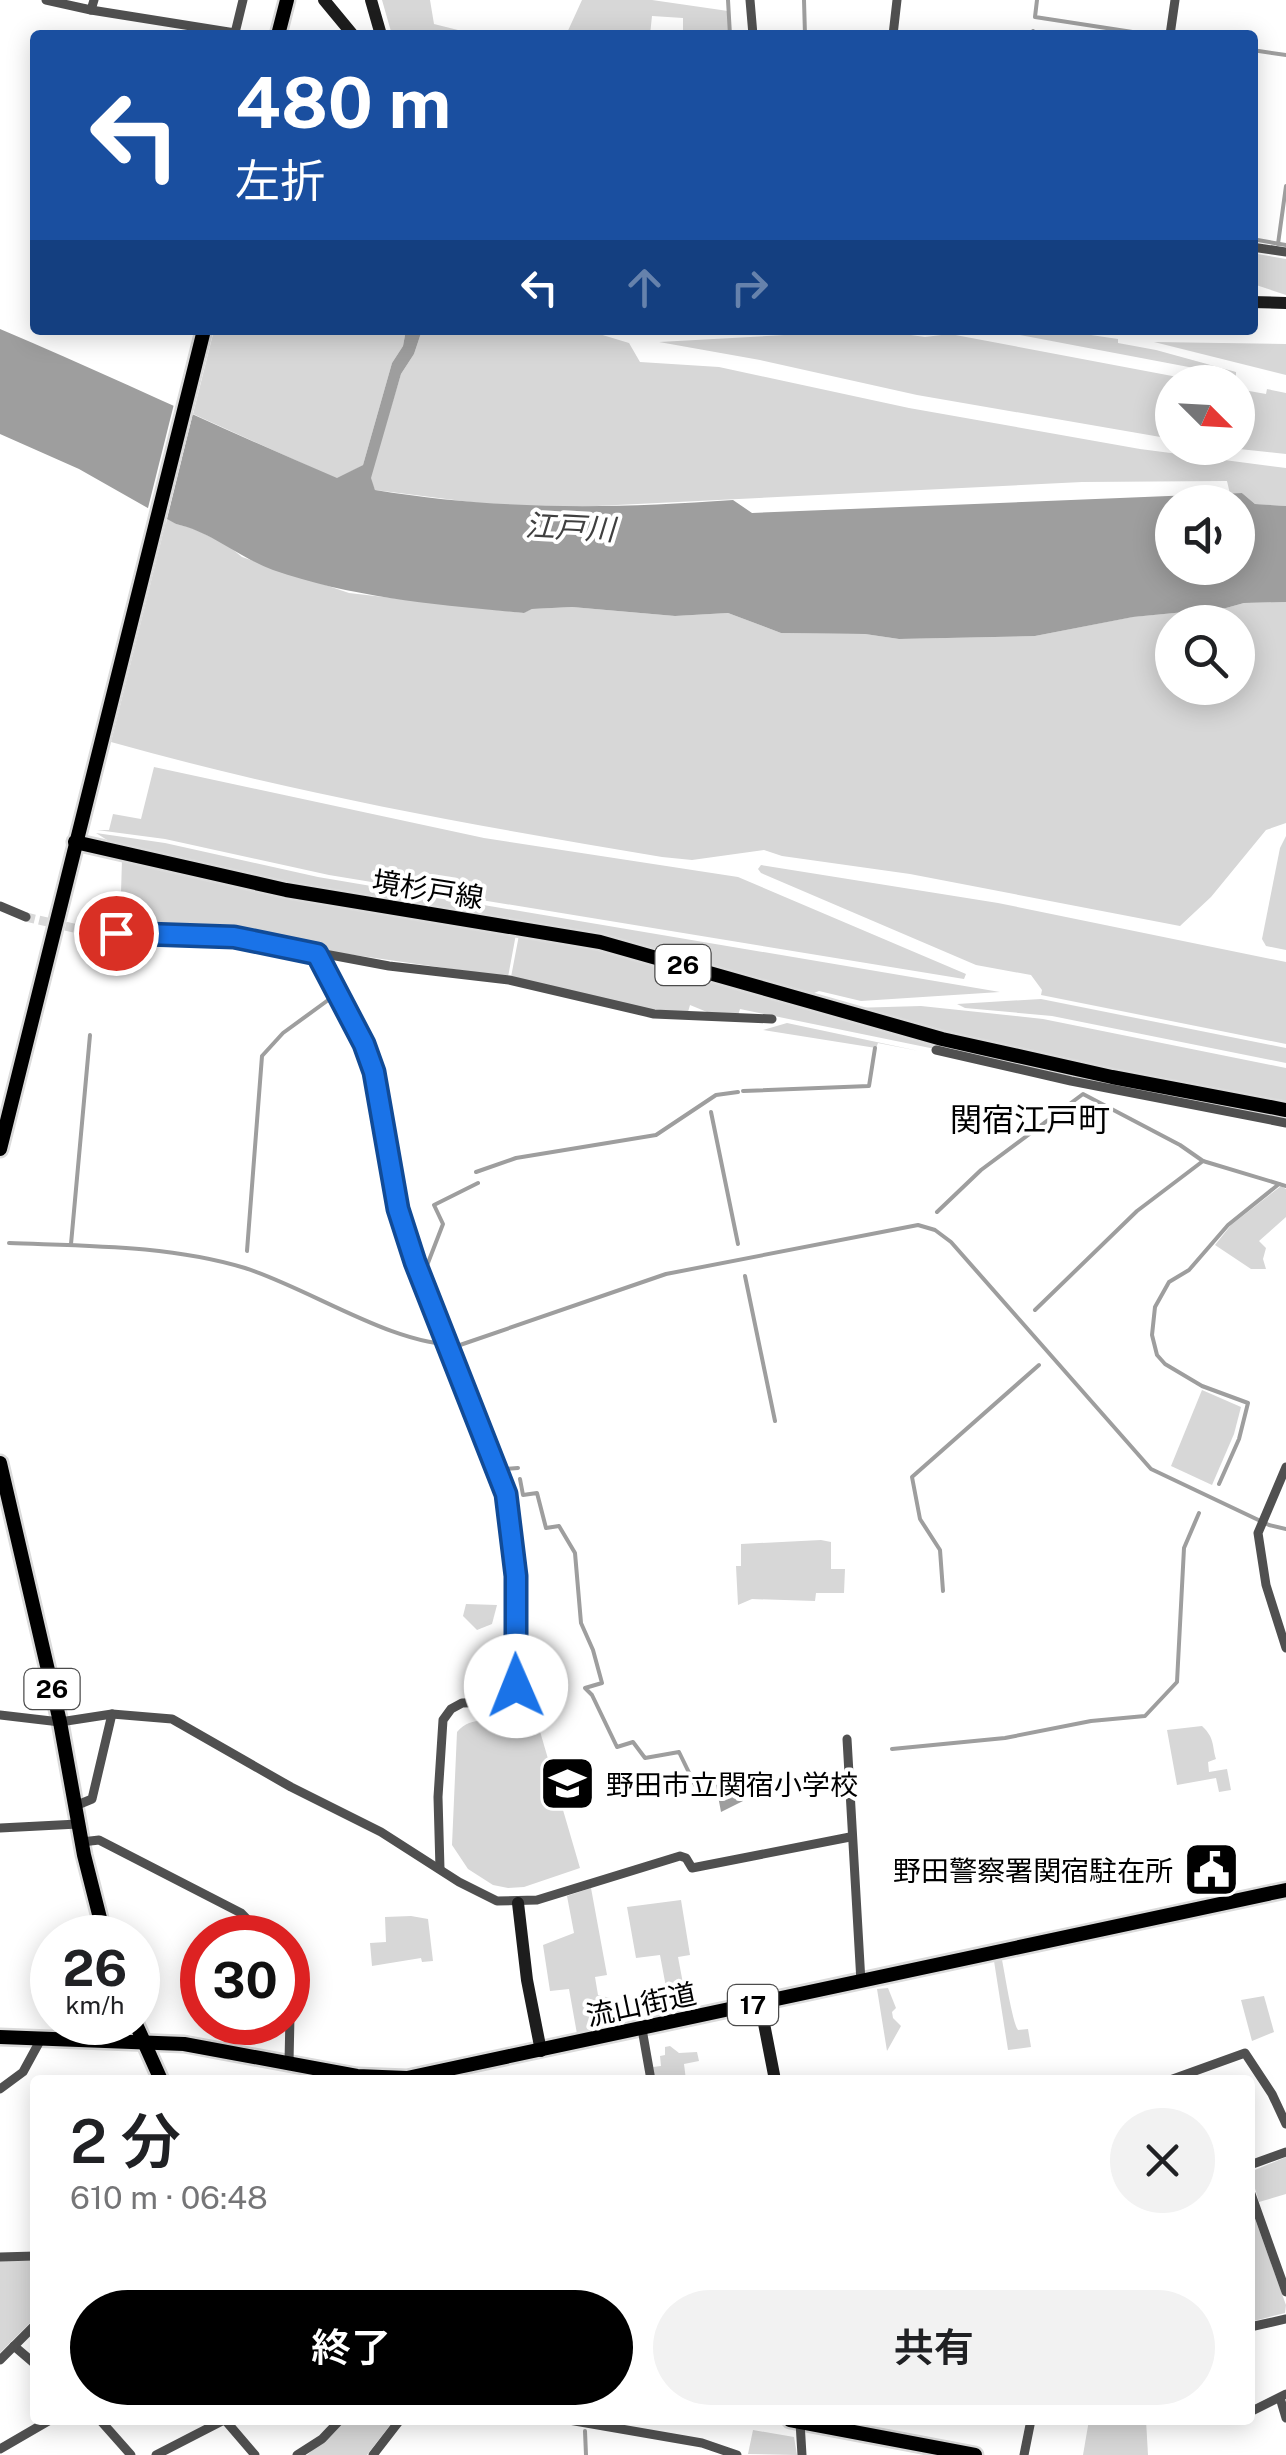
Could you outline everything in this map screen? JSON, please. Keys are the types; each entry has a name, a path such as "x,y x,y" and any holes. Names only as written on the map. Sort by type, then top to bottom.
{"main road":[{"path":"279,30 287,0"},
{"path":"0,1149 203,335"},
{"name":"境杉戸線","path":"75,842 316,895 600,942 942,1039 1286,1110"},
{"name":"26","path":"0,1463 99,1915"},
{"name":"流山街道","path":"428,2075 1286,1890"},
{"name":"流山街道","path":"0,2037 30,2038"},
{"name":"流山街道","path":"160,2043 289,2062 343,2075"},
{"path":"144,2045 158,2075"},
{"path":"818,2425 975,2455"}],"street":[{"path":"46,0 93,5 220,30"},
{"path":"236,30 243,0"},
{"path":"324,0 349,30"},
{"path":"371,0 379,30"},
{"path":"750,0 752,30"},
{"path":"894,30 897,0"},
{"path":"1171,30 1175,0"},
{"path":"1258,248 1286,252"},
{"path":"1258,302 1286,302"},
{"path":"0,906 26,916"},
{"path":"82,930 234,937 317,954 509,980 654,1014 772,1019"},
{"path":"317,954 364,1044 374,1072 398,1209 506,1494 516,1576 516,1686 507,1700 498,1704 462,1703 443,1720 438,1798 440,1870"},
{"path":"936,1050 1098,1087 1286,1123"},
{"path":"1286,1467 1258,1533 1266,1584 1286,1648"},
{"path":"75,1806 92,1799 112,1714"},
{"path":"0,1715 60,1722 112,1714 172,1719 381,1832 483,1895 518,1902 537,1900 680,1856 692,1868 850,1836"},
{"path":"847,1739 861,1982"},
{"path":"0,1828 78,1824"},
{"path":"82,1842 99,1840 243,1915"},
{"path":"518,1902 527,1980 541,2050"},
{"path":"760,2003 774,2075"},
{"path":"642,2029 650,2075"},
{"path":"0,2089 23,2072 37,2045"},
{"path":"289,2045 289,2062"},
{"path":"1184,2075 1245,2053 1286,2124"},
{"path":"1255,2162 1286,2152"},
{"path":"1255,2215 1286,2292"},
{"path":"0,2257 30,2256"},
{"path":"1255,2326 1286,2318"},
{"path":"0,2360 30,2330"},
{"path":"14,2346 30,2360"},
{"path":"1255,2410 1283,2396 1286,2418"},
{"path":"0,2448 41,2425"},
{"path":"105,2425 132,2455"},
{"path":"156,2455 214,2425"},
{"path":"228,2425 255,2455"},
{"path":"297,2455 335,2425"},
{"path":"374,2455 396,2425"},
{"path":"598,2425 702,2443 738,2455"},
{"path":"798,2425 802,2455"},
{"path":"1024,2455 1030,2425"}],"shaded area":[{"path":"382,0 430,0 434,24 458,30 391,30"},
{"path":"582,0 652,0 728,11 730,30 683,30 683,18 652,16 651,30 568,30"},
{"path":"1258,254 1286,259 1286,295 1258,286"},
{"path":"213,335 405,335 392,363 363,465 337,479 193,414"},
{"path":"420,335 603,335 629,343 640,362 719,367 909,408 1155,451 1155,465 1255,464 1286,468 1286,506 1255,504 1255,485 1228,485 1227,481 1082,482 556,508 502,506 375,490 370,478 401,374"},
{"path":"785,335 955,335 1155,373 1155,436 917,395 659,342"},
{"path":"1019,335 1091,335 1211,365 1178,365"},
{"path":"1154,342 1286,344 1286,375"},
{"path":"1267,389 1286,393 1286,454 1255,451 1255,392 1266,394"},
{"path":"167,517 226,544 242,557 349,593 523,613 572,607 675,616 728,613 781,633 865,634 899,639 1035,636 1155,615 1155,705 1255,705 1255,605 1237,605 1286,602 1286,823 1266,830 1211,897 1180,926 764,850 692,860 662,857 316,793 111,742"},
{"path":"154,767 484,838 738,877 966,974 964,979 329,875 165,839 97,830 109,830 113,814 141,819"},
{"path":"96,833 165,843 318,877 1000,992 861,1001 819,991 804,997 595,935 304,886 115,845"},
{"path":"1286,836 1286,950 1266,946 1262,939 1280,848"},
{"path":"122,859 299,898 516,934 508,977 319,950 230,932 120,927"},
{"path":"761,865 998,903 1286,962 1286,1044 1041,995 1042,990 1031,975 976,965 761,873"},
{"path":"519,935 658,966 935,1044 1286,1116 1286,1121 740,1009 738,1015 707,1012 690,1005 688,1012 641,1009 511,977"},
{"path":"1041,999 1286,1048 1286,1063 1052,1016 957,1004"},
{"path":"921,1006 1043,1019 1286,1068 1286,1104 959,1038 852,1008"},
{"path":"787,1023 919,1051 763,1030"},
{"path":"1281,1186 1286,1189 1286,1217 1259,1241 1266,1248 1266,1269 1251,1269 1215,1245 1231,1225"},
{"path":"1202,1390 1241,1407 1212,1485 1171,1466"},
{"path":"831,1542 831,1569 845,1569 844,1593 816,1593 815,1601 752,1599 738,1605 736,1566 741,1566 741,1544"},
{"path":"466,1604 497,1605 492,1624 477,1630 463,1616"},
{"path":"524,1687 580,1868 524,1887 508,1888 493,1885 468,1869 452,1845 457,1732 470,1723 513,1712 510,1707"},
{"path":"1202,1726 1211,1738 1216,1759 1208,1762 1209,1772 1227,1769 1231,1790 1219,1792 1216,1778 1177,1785 1167,1730"},
{"path":"591,1888 607,1975 595,1977 598,1995 610,1998 615,2023 577,2034 569,1989 550,1991 543,1945 574,1933 567,1896"},
{"path":"681,1900 690,1955 678,1957 688,2010 671,2014 660,1955 636,1958 627,1907"},
{"path":"385,1917 428,1919 433,1961 422,1962 421,1958 372,1966 370,1943 386,1942"},
{"path":"1002,1960 1016,2025 1018,2030 1028,2029 1031,2047 1008,2050 994,1961"},
{"path":"888,1988 896,2008 893,2018 901,2026 887,2051 877,1989"},
{"path":"1264,1996 1274,2032 1252,2041 1241,2000"},
{"path":"665,2047 679,2053 697,2052 699,2061 684,2064 685,2075 654,2075 653,2067 661,2066 660,2056 665,2055"},
{"path":"1286,2157 1286,2194 1259,2202 1255,2170"},
{"path":"1255,2219 1286,2305 1285,2313 1255,2321"},
{"path":"30,2260 30,2323 0,2353 0,2261"},
{"path":"341,2425 390,2425 367,2455 307,2455"},
{"path":"1088,2425 1146,2425 1148,2455 1083,2455"},
{"path":"753,2430 794,2437 797,2455 748,2454"}],"water":[{"name":"江戸川","path":"0,329 337,478 363,465 392,363 405,335 420,335 401,374 371,478 375,490 420,497 554,506 733,500 752,513 1155,497 1155,585 1255,585 1255,504 1286,506 1286,602 1155,605 1155,615 1035,636 899,639 865,634 781,633 728,613 675,616 572,607 524,613 365,594 273,570 176,524 79,469 0,434"},
{"path":"732,1778 742,1780 742,1790 730,1790 729,1795 742,1793 743,1801 721,1812 716,1785"}],"pier":[{"path":"175,400 194,409 166,523 147,512"}],"waterway":[{"path":"728,0 730,30"},
{"path":"804,0 805,30"},
{"path":"1037,0 1035,17 1120,30"},
{"path":"1258,51 1286,55"},
{"path":"1278,244 1286,186"},
{"path":"1258,240 1286,245"},
{"path":"247,1251 262,1056 283,1033 331,998"},
{"path":"71,1244 90,1035"},
{"path":"743,1091 869,1086 875,1048"},
{"path":"476,1172 516,1158 656,1135 716,1095 738,1092"},
{"path":"937,1212 981,1170 1083,1094 1203,1161"},
{"path":"711,1112 738,1244"},
{"path":"1035,1310 1137,1211 1203,1161 1286,1186"},
{"path":"450,1328 426,1268 443,1224 434,1205 478,1183"},
{"path":"1219,1484 1239,1439 1248,1403 1202,1386 1165,1364 1157,1355 1152,1335 1155,1307 1169,1282 1189,1270 1228,1225 1279,1184"},
{"path":"9,1243 128,1248 216,1260 270,1277 380,1327 434,1343 460,1345 666,1274 918,1225 935,1230 951,1242 1151,1469 1269,1525 1286,1529"},
{"path":"745,1276 775,1421"},
{"path":"462,1364 504,1469 518,1468"},
{"path":"943,1591 940,1550 920,1519 912,1477 1039,1365"},
{"path":"520,1479 523,1495 537,1493 546,1528 559,1526 575,1553 581,1623 602,1683 585,1688 617,1747 633,1742 645,1758 679,1752 695,1785"},
{"path":"892,1749 1005,1738 1091,1721 1145,1716 1177,1682 1184,1548 1199,1513"},
{"path":"585,2431 586,2455"}],"tunnel":[{"path":"26,917 82,930"}],"place":[{"name":"野田市立関宿小学校","path":"567,1784"},
{"name":"野田警察署関宿駐在所","path":"1212,1870"}],"district":[{"name":"関宿江戸町","path":"1030,1119"}],"route":[{"path":"116,933 234,937 317,954 336,989 374,1072 398,1209 415,1262 506,1494 516,1576 516,1686"}]}
